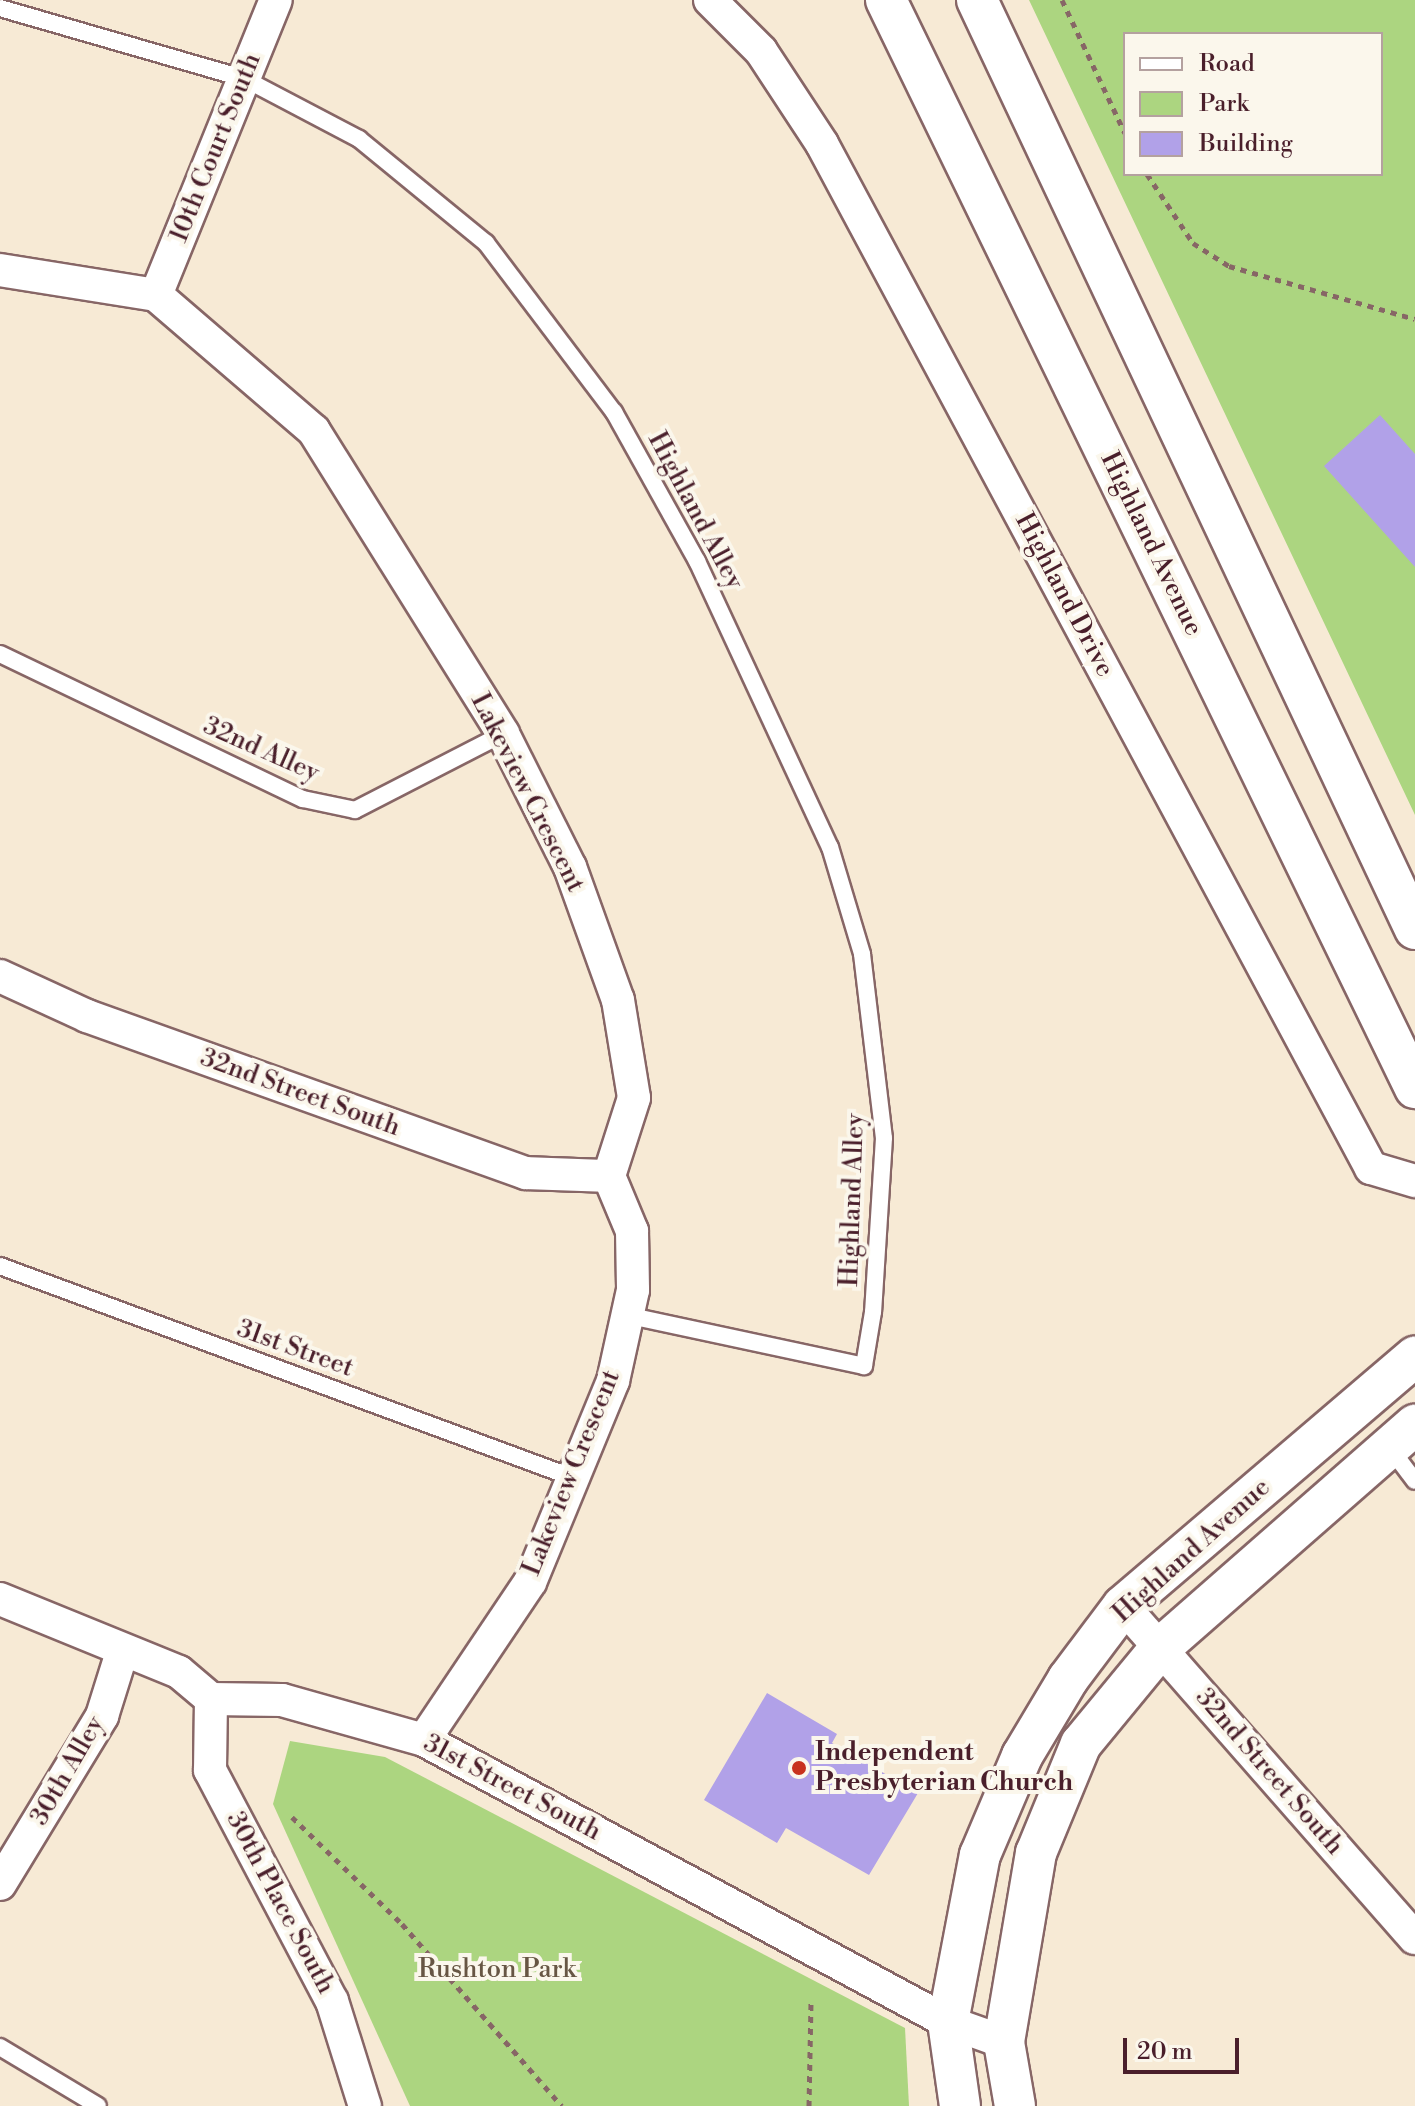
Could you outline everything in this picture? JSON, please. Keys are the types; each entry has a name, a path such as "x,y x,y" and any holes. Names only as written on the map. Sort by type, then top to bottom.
{"street":[{"name":"10th Court South","path":"156,295 276,0"},
{"name":"Highland Drive","path":"710,0 761,51 822,144 1371,1168 1415,1181"},
{"name":"Highland Avenue","path":"886,0 1415,1088"},
{"path":"977,0 1415,929"},
{"path":"0,270 156,295"},
{"name":"Lakeview Crescent","path":"156,295 314,431 503,734 570,867 618,1000 634,1098 609,1176 632,1231 627,1315 613,1381 530,1582 424,1740"},
{"name":"32nd Street South","path":"0,976 87,1016 526,1173 609,1176"},
{"name":"Highland Avenue","path":"960,2106 948,2022 980,1855 1004,1798 1068,1679 1123,1606 1415,1357"},
{"name":"Highland Avenue","path":"1015,2106 1004,2042 1036,1853 1081,1744 1160,1648 1407,1434"},
{"path":"0,1599 122,1652 179,1672 211,1699"},
{"name":"32nd Street South","path":"1123,1606 1415,1938"},
{"name":"30th Alley","path":"0,1884 102,1716 122,1652"},
{"name":"31st Street South","path":"211,1699 282,1700 424,1740 948,2022 1004,2042"},
{"name":"30th Place South","path":"211,1699 210,1770 332,2001 365,2106"}],"lane":[{"name":"Highland Alley","path":"0,8 243,78 359,139 486,243 614,412 697,561 830,847 862,954 884,1138 864,1366 627,1315"},
{"name":"32nd Alley","path":"0,654 303,799 355,810 503,734"},
{"name":"31st Street","path":"0,1266 574,1478"},
{"path":"1407,1434 1415,1481"},
{"path":"0,2047 98,2106"}],"path":[{"path":"1062,0 1123,129"},
{"path":"1148,176 1193,243 1229,266 1415,319"},
{"path":"292,1817 423,1946 562,2106"},
{"path":"809,2106 811,2002"}],"green space":[{"path":"1029,0 1415,0 1415,815"},
{"name":"Rushton Park","path":"290,1741 385,1757 905,2028 909,2106 410,2106 273,1804"}],"building":[{"path":"1380,415 1415,454 1415,567 1324,466"},
{"name":"Independent Presbyterian Church","path":"767,1693 837,1734 832,1743 918,1793 869,1875 786,1828 777,1843 704,1800"}],"place":[{"name":"Independent Presbyterian Church","path":"799,1768"}]}
